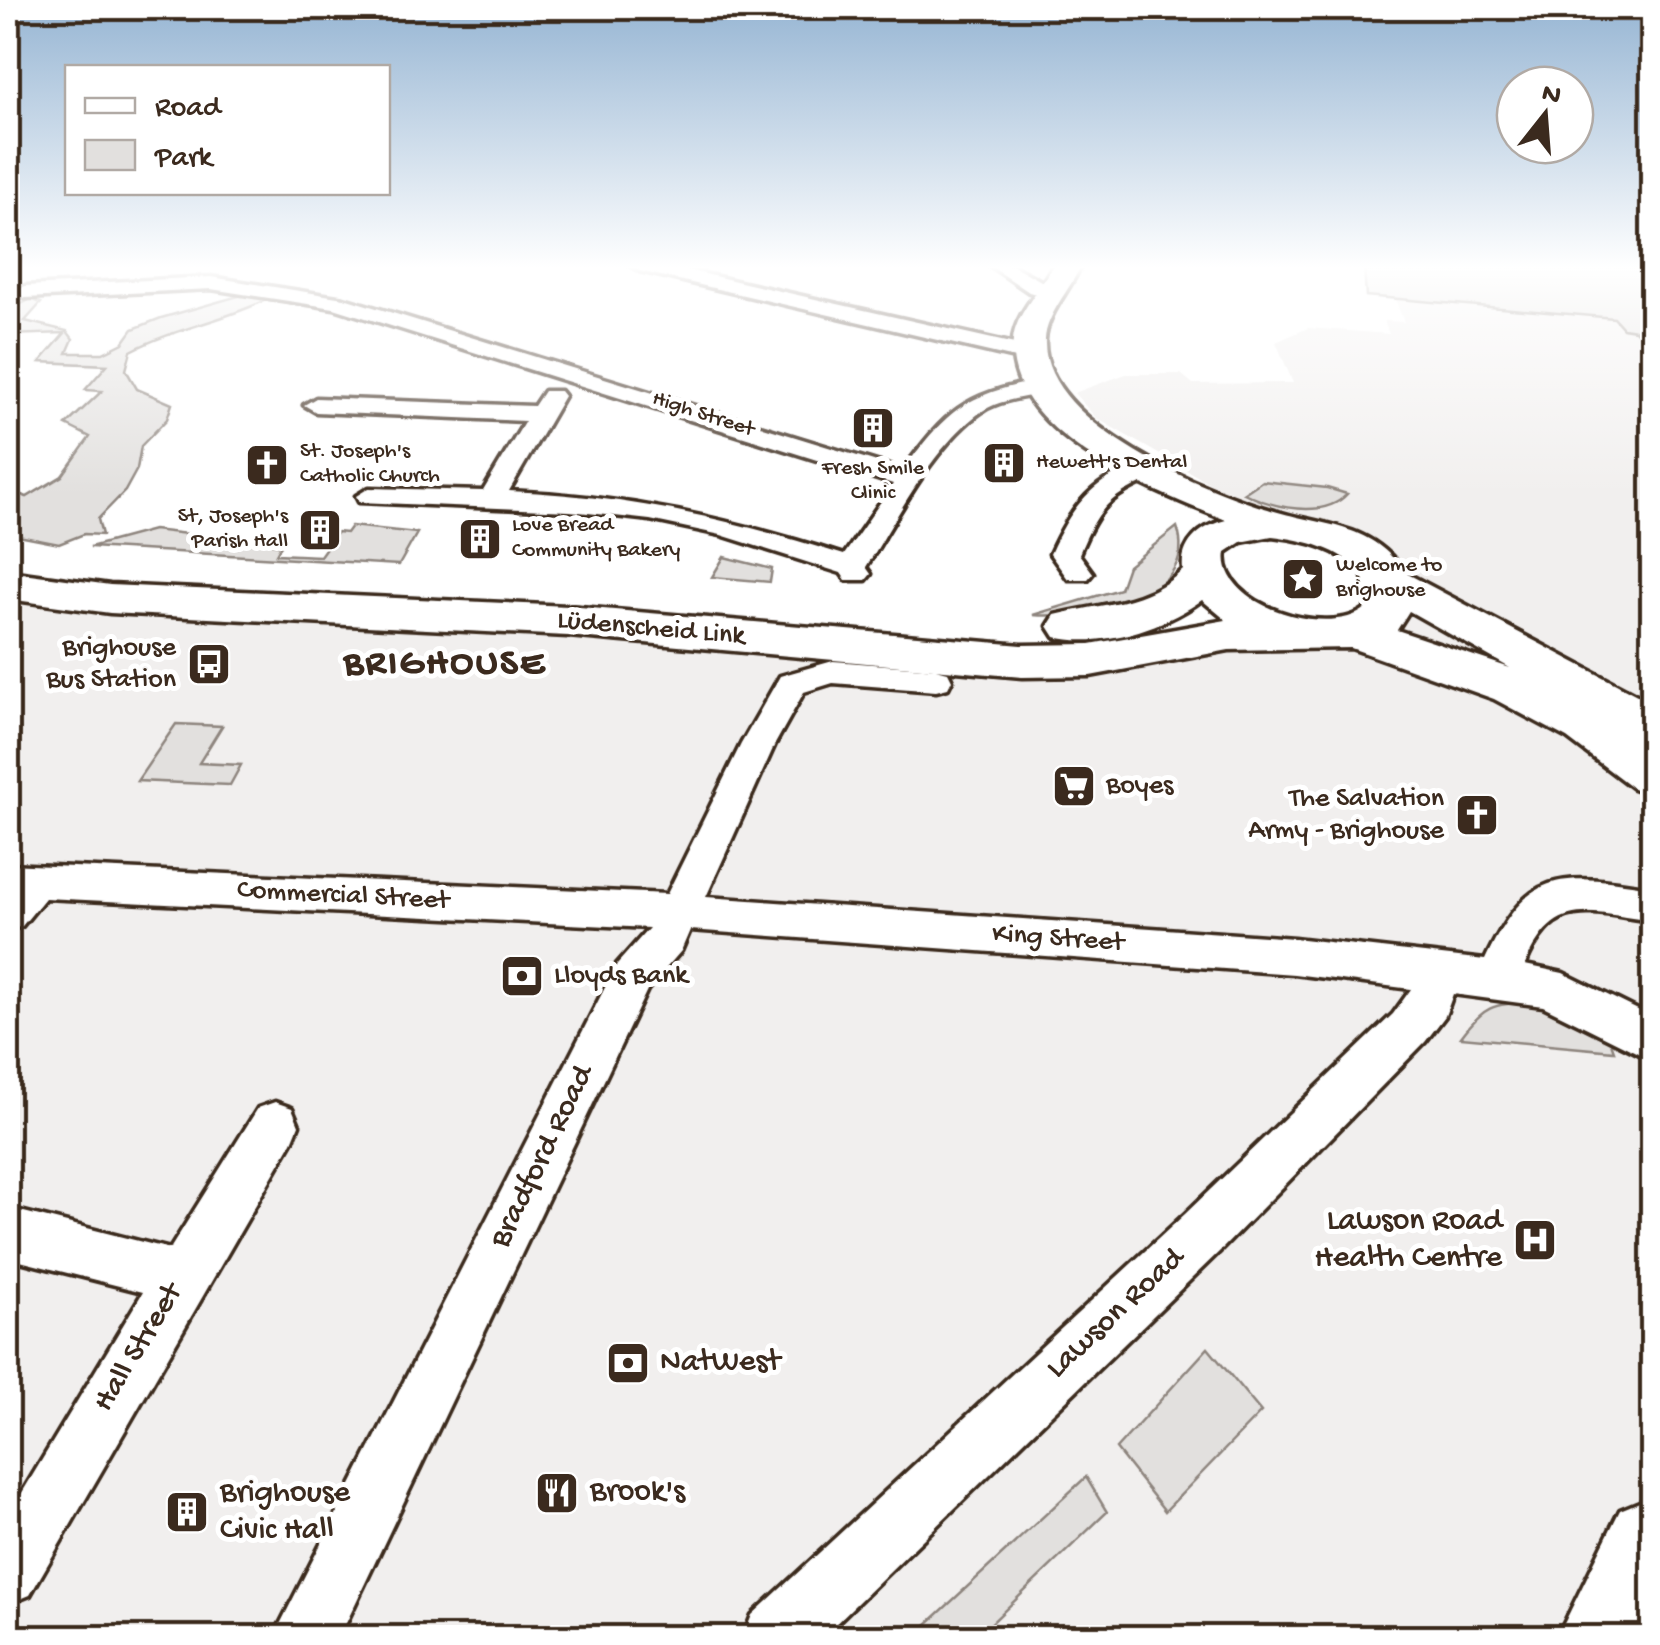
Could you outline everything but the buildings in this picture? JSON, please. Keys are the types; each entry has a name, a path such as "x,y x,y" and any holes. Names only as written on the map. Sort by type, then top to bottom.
{"main road":[{"path":"1029,342 1032,371 1072,423 1158,478 1272,524 1298,526 1341,540 1370,559 1388,581 1652,725"},
{"path":"1158,478 1215,592 1234,609 1261,623 1324,636 1354,633 1382,619 1390,607 1388,581"},
{"name":"Lüdenscheid Link","path":"8,553 193,578 580,593 937,628 1024,630 1135,616 1169,604 1188,592 1203,566 1210,543 1224,532 1272,524"},
{"name":"Lüdenscheid Link","path":"8,585 110,599 568,621 1022,661 1090,660 1229,634 1292,632"},
{"path":"1354,633 1440,658 1510,685 1589,727 1652,774"},
{"path":"1604,1638 1652,1542"}],"street":[{"name":"High Street","path":"468,342 909,480"},
{"path":"924,342 1032,371"},
{"path":"491,499 543,414 564,371"},
{"path":"369,496 610,507 691,519 854,570 909,480 970,408 1032,371"},
{"path":"316,405 543,414"},
{"path":"1078,573 1064,554 1090,502 1110,485 1158,478"},
{"name":"Bradford Road","path":"305,1638 632,977 666,938 764,732 792,684 833,672 936,680"},
{"path":"8,914 21,881"},
{"name":"Commercial Street","path":"21,881 679,912"},
{"path":"1497,978 1530,916 1549,903 1577,894 1652,904"},
{"name":"King Street","path":"679,912 1294,956 1436,975 1497,978 1548,987 1652,1039"},
{"name":"Lawson Road","path":"775,1638 1203,1232 1409,1028 1430,1002 1436,975"},
{"name":"Hall Street","path":"8,1574 150,1328 275,1126"},
{"path":"8,1233 156,1269"}],"shaded area":[{"path":"1276,342 1645,342 1652,345 1652,1637 8,1637 8,585 1022,661 1353,633 1388,581 1279,513 1228,494 1096,418 1074,393 1126,374 1181,374 1193,384 1293,383"}],"green space":[{"path":"57,342 72,342 67,353 103,353 123,343 152,342 131,351 126,370 137,389 172,404 167,419 141,446 137,469 125,491 98,519 102,535 84,534 59,544 8,534 8,490 27,497 62,476 90,437 66,425 102,391 85,390 107,365 40,362"},
{"path":"1262,481 1347,494 1325,507 1282,506 1244,493"},
{"path":"351,526 417,533 399,565 90,547 153,530 281,545 276,554 320,556 337,532 346,533"},
{"path":"1177,527 1180,552 1172,572 1156,588 1107,608 1033,615 1120,589 1128,566"},
{"path":"724,557 772,569 770,582 712,577"},
{"path":"176,724 222,726 199,763 241,765 230,785 137,781"},
{"path":"1530,1002 1557,1009 1609,1037 1614,1051 1461,1037 1490,1009"},
{"path":"1208,1348 1261,1412 1165,1511 1116,1449"},
{"path":"1086,1477 1107,1512 977,1637 913,1637"}],"place":[{"name":"Fresh Smile Clinic","path":"873,428"},
{"name":"Hewett's Dental","path":"1004,463"},
{"name":"St. Joseph's Catholic Church","path":"267,465"},
{"name":"St, Joseph's Parish Hall","path":"320,530"},
{"name":"Love Bread Community Bakery","path":"480,539"},
{"name":"Welcome to Brighouse","path":"1303,579"},
{"name":"Brighouse Bus Station","path":"209,664"},
{"name":"Boyes","path":"1074,786"},
{"name":"The Salvation Army - Brighouse","path":"1477,815"},
{"name":"Lloyds Bank","path":"522,976"},
{"name":"Lawson Road Health Centre","path":"1535,1240"},
{"name":"NatWest","path":"628,1363"},
{"name":"Brook's","path":"557,1493"},
{"name":"Brighouse Civic Hall","path":"187,1512"}],"district":[{"name":"BRIGHOUSE","path":"445,665"}]}
